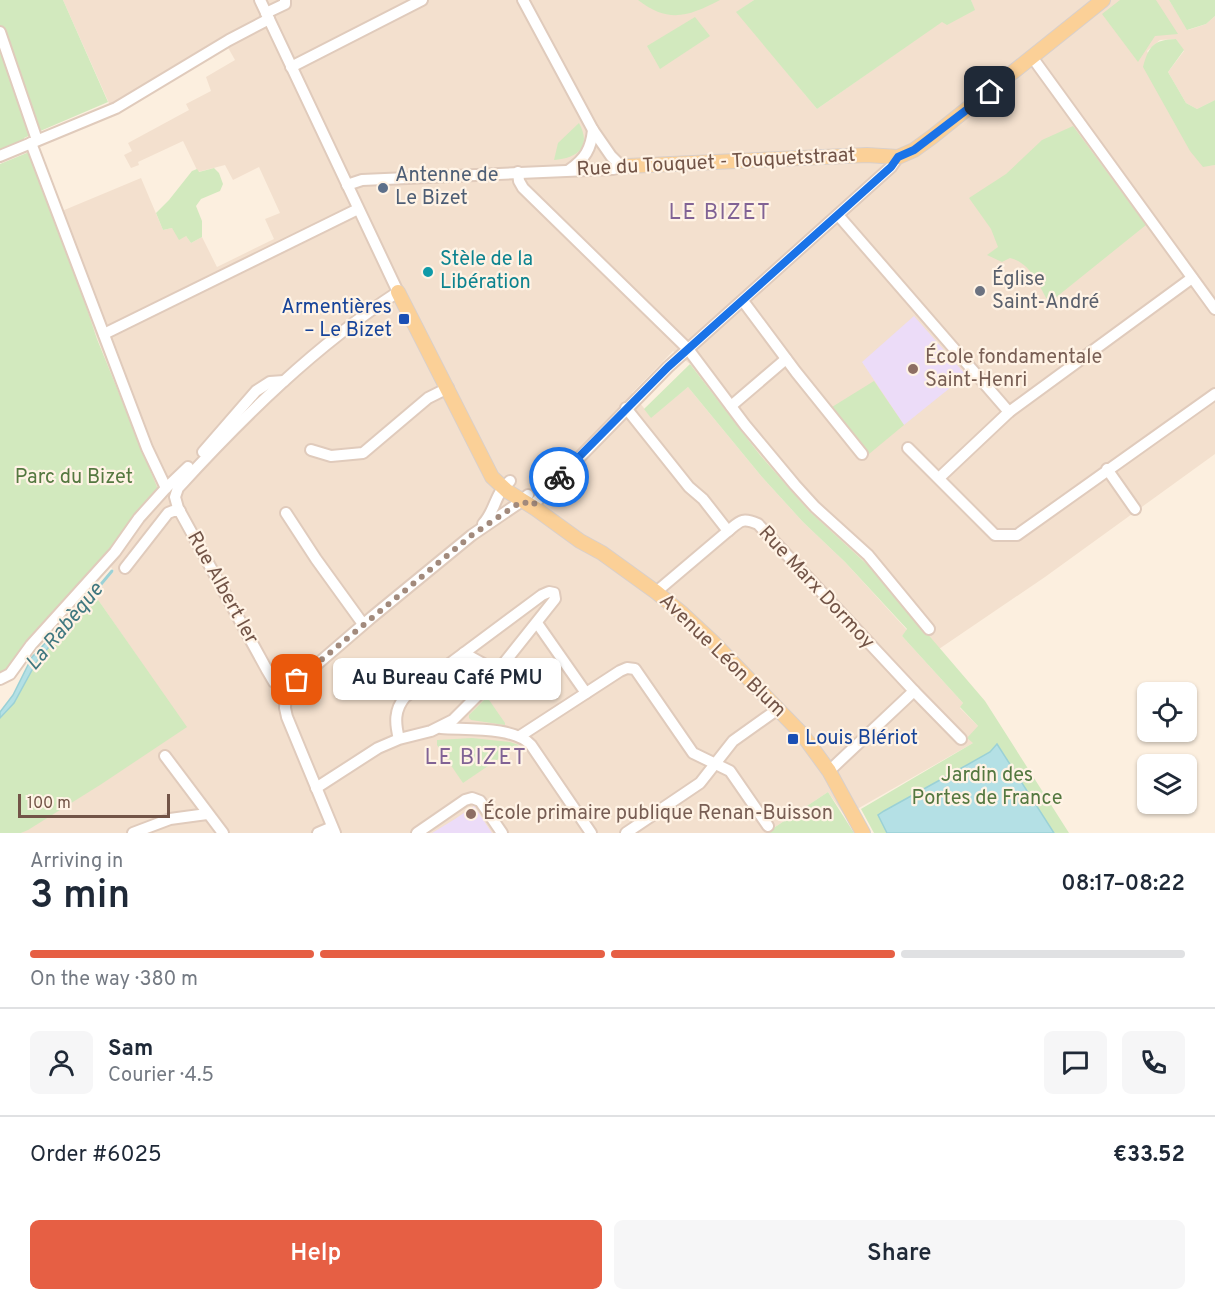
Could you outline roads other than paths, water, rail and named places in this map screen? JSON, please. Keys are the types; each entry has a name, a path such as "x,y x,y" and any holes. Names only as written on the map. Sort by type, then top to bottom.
{"main road":[{"path":"898,157 914,150 1103,0"},
{"name":"Rue du Touquet - Touquetstraat","path":"627,166 867,155 898,157"},
{"name":"Avenue Léon Blum","path":"398,292 470,431 484,464 506,484 587,537 602,553 656,592 698,627 802,734 829,771 863,833"},
{"name":"Avenue Léon Blum","path":"829,771 843,785 871,833"}],"street":[{"path":"125,568 168,513 180,511 175,497 178,488 241,421 327,342 398,292 260,0"},
{"path":"291,68 422,0"},
{"path":"522,0 593,129 611,156 618,163 627,166"},
{"path":"0,156 116,108 229,40 285,2"},
{"path":"0,32 34,141 104,334 147,448 166,488"},
{"path":"1032,57 1215,309"},
{"path":"569,170 587,154 593,129"},
{"path":"318,833 334,830 286,713 286,691 363,624 477,531 530,501 688,349 891,167 898,157"},
{"name":"Rue du Touquet - Touquetstraat","path":"347,185 362,180 613,169 627,166"},
{"path":"518,172 523,188 688,349 731,406 815,507 868,555 929,629"},
{"path":"104,334 358,209"},
{"path":"838,215 1009,412"},
{"path":"939,478 1009,412 1192,278"},
{"path":"742,301 862,454"},
{"path":"731,406 786,359"},
{"path":"0,679 10,674 31,645 115,552 139,518 256,391 270,382 284,381"},
{"path":"311,450 331,456 363,453 428,398 448,388"},
{"path":"908,448 995,535 1017,534 1215,394"},
{"name":"Rue Marx Dormoy","path":"626,408 689,487 703,499 728,531 743,520 758,524 961,739"},
{"path":"1107,470 1135,509"},
{"path":"477,531 489,517 506,484"},
{"name":"Rue Albert Ier","path":"180,511 271,678 286,691"},
{"path":"286,513 363,624"},
{"path":"656,592 728,531"},
{"path":"399,739 396,718 402,701 542,595 553,592 555,599 498,672 466,708 440,728"},
{"path":"537,623 586,693"},
{"path":"464,653 498,672"},
{"path":"520,736 624,669 635,669 693,753 727,768 768,826"},
{"path":"829,771 914,691"},
{"path":"626,833 700,783 733,741 778,709"},
{"path":"316,788 378,748 399,739 440,728 520,736 531,745 591,833"},
{"path":"165,756 223,833"},
{"path":"417,833 465,800 472,798 480,801 502,833"},
{"path":"133,833 170,819 207,814"}],"water":[{"path":"93,593 37,661 14,703 0,718 0,712 13,695 32,657"},
{"name":"Jardin des Portes de France","path":"997,744 1054,833 887,833 878,815 990,752"}],"waterway":[{"name":"La Rabèque","path":"92,595 112,571"}],"place":[{"name":"Antenne de Le Bizet","path":"383,188"},
{"name":"Stèle de la Libération","path":"428,272"},
{"name":"Église Saint-André","path":"980,291"},
{"name":"Armentières – Le Bizet","path":"404,319"},
{"name":"École fondamentale Saint-Henri","path":"913,369"},
{"name":"Au Bureau Café PMU","path":"297,680"},
{"name":"Louis Blériot","path":"793,739"},
{"name":"École primaire publique Renan-Buisson","path":"471,814"}],"district":[{"name":"LE BIZET","path":"720,213"},
{"name":"LE BIZET","path":"476,758"}],"park label":[{"name":"Parc du Bizet","path":"74,478"}]}
